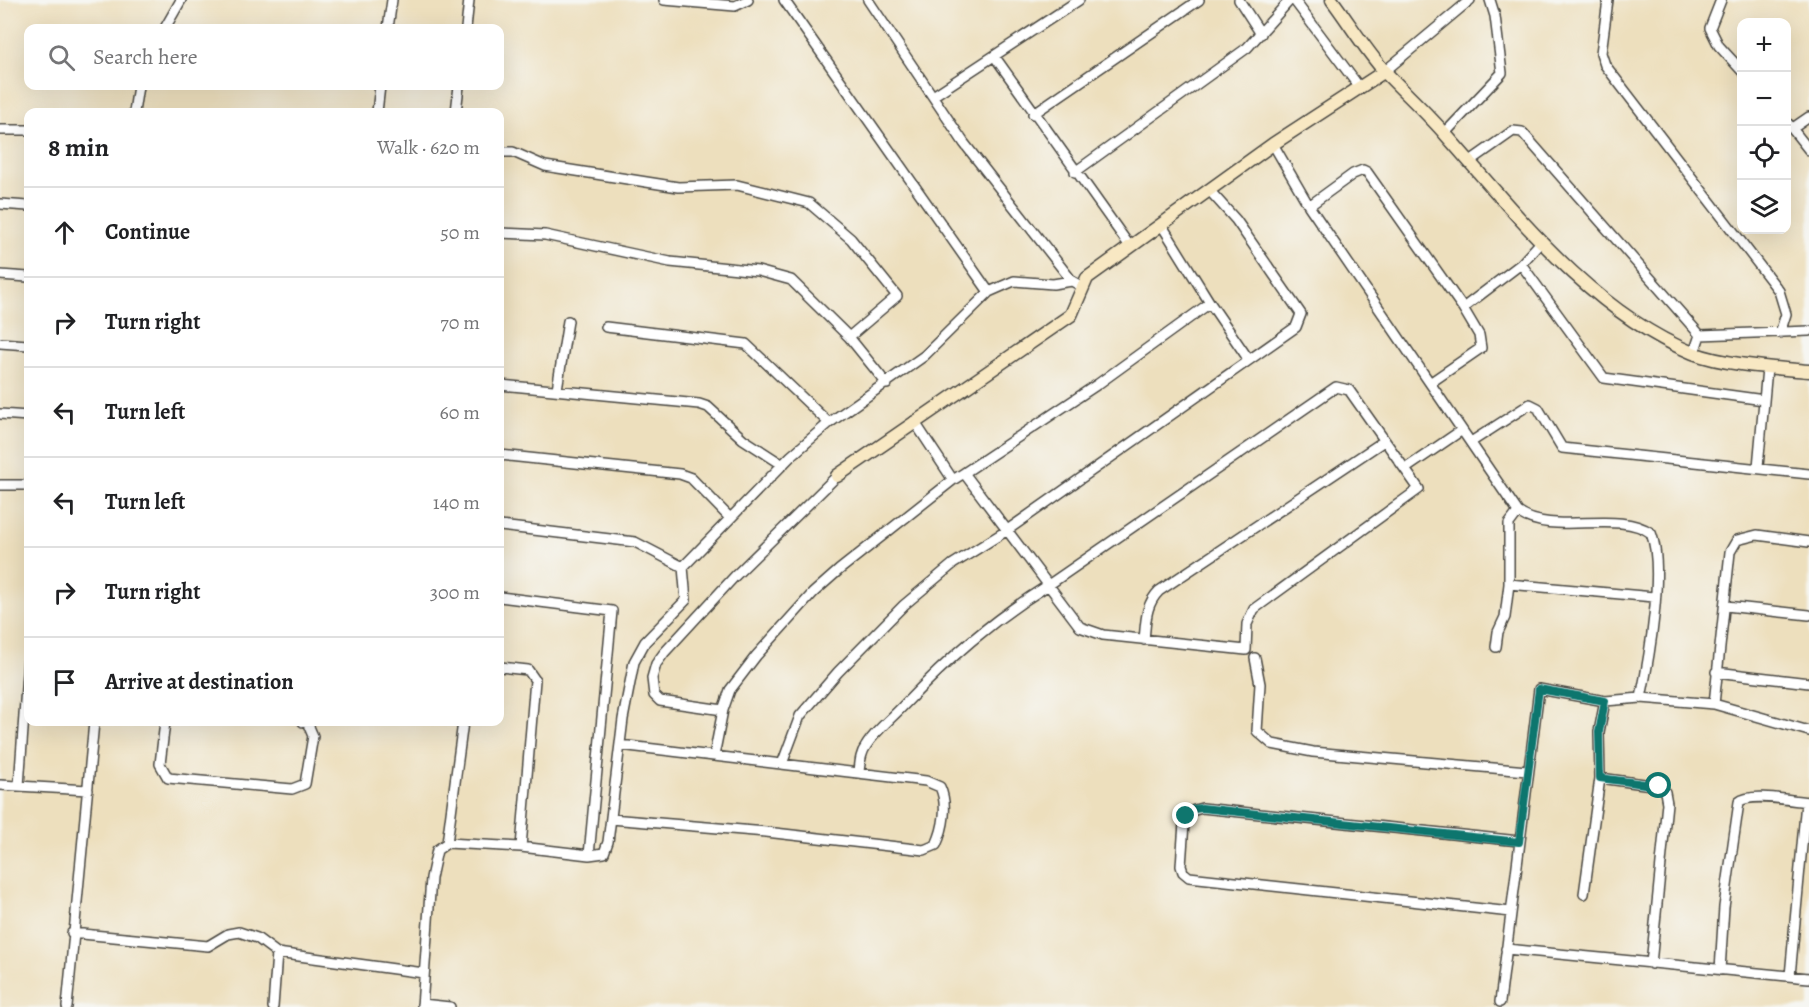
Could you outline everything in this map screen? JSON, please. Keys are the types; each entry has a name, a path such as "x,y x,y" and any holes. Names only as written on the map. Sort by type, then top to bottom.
{"street":[{"path":"167,24 181,0"},
{"path":"389,24 392,0"},
{"path":"467,24 470,0"},
{"path":"664,0 735,6 748,0"},
{"path":"784,0 988,292"},
{"path":"723,710 660,701 654,696 651,686 656,664 735,576 837,476 1071,315 1079,300 1076,284 964,143 868,0"},
{"path":"933,96 1079,0"},
{"path":"1033,114 1199,0"},
{"path":"1239,0 1261,34"},
{"path":"1075,172 1247,48 1292,0 1360,88"},
{"path":"1332,0 1385,72 1445,133 1540,242 1601,296 1655,334 1694,353 1767,368 1809,371"},
{"path":"450,1007 422,1005 433,864 437,850 447,843 520,847 589,855 604,853 608,842 620,745 636,655 645,642 686,600 683,567 729,517 829,423 924,356 988,292 1014,281 1076,284 1087,278 1129,245 1273,144 1385,72 1470,0"},
{"path":"1445,133 1502,73 1495,16 1490,0"},
{"path":"1608,0 1601,53 1605,65 1779,291 1786,314 1780,333"},
{"path":"1721,0 1710,28 1719,46 1737,66"},
{"path":"995,57 1033,114 1129,245"},
{"path":"135,108 137,90"},
{"path":"377,108 380,90"},
{"path":"456,108 459,90"},
{"path":"1791,125 1809,117"},
{"path":"1791,126 1809,150"},
{"path":"0,130 24,130"},
{"path":"1469,162 1513,131 1522,132 1700,335"},
{"path":"1273,144 1309,206 1518,512 1533,521 1608,524 1647,530 1655,542 1657,552 1654,597 1641,698"},
{"path":"504,152 513,152 545,166 678,187 737,184 809,203 851,239 897,296 849,337"},
{"path":"1309,206 1353,174 1363,170 1367,172 1463,308 1479,335 1480,348 1430,383"},
{"path":"782,764 800,716 838,672 904,605 953,564 1006,531 1296,327 1301,314 1236,220 1209,190"},
{"path":"0,204 24,206"},
{"path":"1161,224 1249,360"},
{"path":"504,233 545,235 670,262 758,271 791,280 849,337 887,384"},
{"path":"1463,308 1521,264 1540,242"},
{"path":"1521,264 1604,378 1764,400"},
{"path":"0,275 24,277"},
{"path":"714,756 723,710 734,684 813,593 907,514 953,480 1098,384 1210,303"},
{"path":"557,389 567,321"},
{"path":"606,327 746,344 829,423"},
{"path":"1700,335 1809,331"},
{"path":"1694,353 1700,335"},
{"path":"0,343 24,345"},
{"path":"1758,467 1767,368"},
{"path":"504,385 699,404 708,407 738,435 783,465"},
{"path":"859,772 865,747 939,669 978,633 1047,586 1336,387 1349,390 1419,489 1254,609 1247,624 1246,650 1103,635 1080,627 1047,586 964,473"},
{"path":"1471,442 1530,404 1538,408 1562,448 1809,474"},
{"path":"0,414 24,416"},
{"path":"914,421 953,480"},
{"path":"1406,468 1462,430"},
{"path":"1144,640 1146,614 1150,603 1159,591 1384,441"},
{"path":"504,455 680,474 691,478 729,517"},
{"path":"0,485 24,485"},
{"path":"1496,647 1498,632 1505,617 1509,584 1509,524 1518,512"},
{"path":"504,526 635,542 683,567"},
{"path":"1714,704 1730,552 1737,540 1757,535 1809,542"},
{"path":"1509,584 1654,597"},
{"path":"504,598 612,611 589,855"},
{"path":"1725,606 1809,615"},
{"path":"1255,658 1260,684 1257,730 1272,744 1313,752 1527,771"},
{"path":"504,667 528,670 535,680 520,847"},
{"path":"1716,672 1809,683"},
{"path":"1500,1002 1539,689 1605,701 1641,698 1714,704 1809,731"},
{"path":"1584,894 1600,778 1599,732 1605,701"},
{"path":"19,786 24,715"},
{"path":"67,1007 72,933 94,726"},
{"path":"165,726 160,764 168,778 292,789 305,784 314,735 309,726"},
{"path":"447,843 462,726"},
{"path":"611,819 766,832 924,850 936,845 944,815 943,794 940,787 926,781 620,745"},
{"path":"1600,778 1659,786 1665,792 1666,803 1651,964"},
{"path":"0,785 88,790"},
{"path":"1720,970 1724,907 1738,802 1746,798 1807,802 1790,976"},
{"path":"1511,912 1189,877 1183,872 1181,866 1184,823 1188,812 1202,808 1519,842"},
{"path":"72,933 208,946 228,934 238,933 257,938 277,953 424,973"},
{"path":"1506,949 1809,978"},
{"path":"273,1007 277,953"}],"route":[{"path":"1186,816 1194,809 1202,808 1519,842 1539,689 1605,701 1599,732 1600,778 1659,786"}]}
